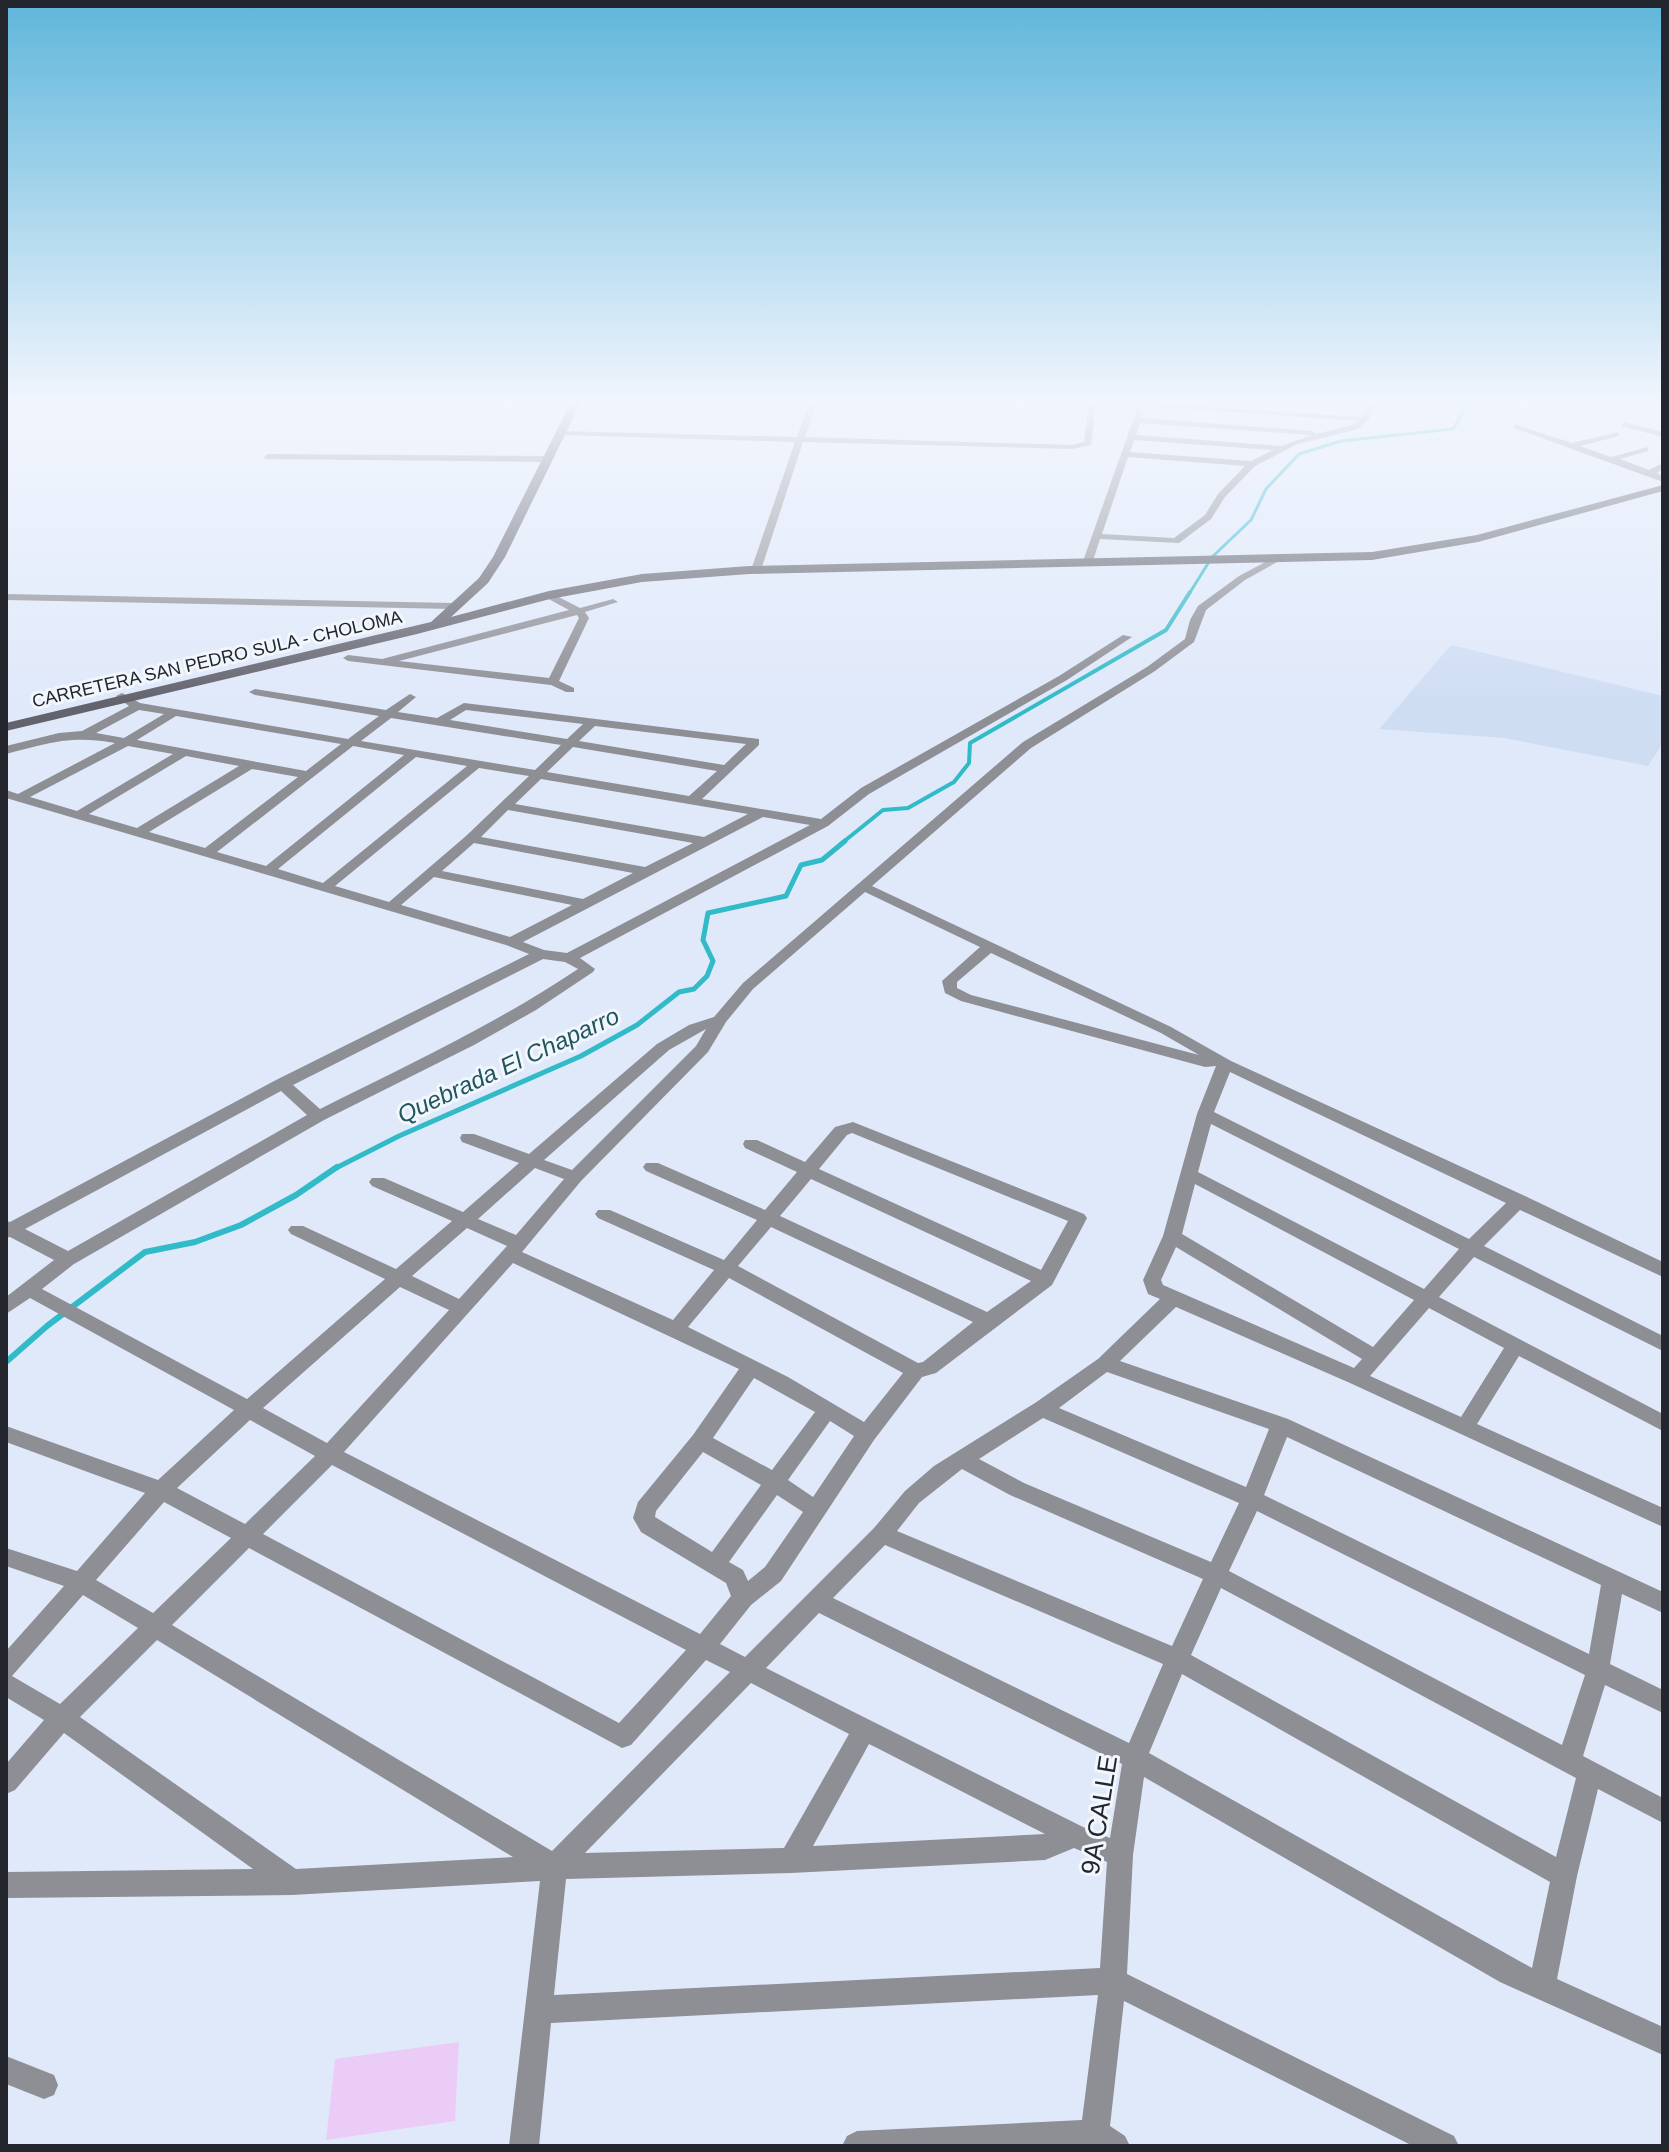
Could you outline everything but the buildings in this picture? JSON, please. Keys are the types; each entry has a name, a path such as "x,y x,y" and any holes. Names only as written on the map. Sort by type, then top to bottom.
{"main road":[{"path":"437,624 484,580 526,502"},
{"name":"CARRETERA SAN PEDRO SULA - CHOLOMA","path":"6,725 128,700 549,595 642,578 756,570 1274,561 1372,556 1426,549 1607,502"}],"street":[{"path":"756,570 779,502"},
{"path":"1087,564 1109,502"},
{"path":"1097,536 1176,541 1208,517 1217,502"},
{"path":"6,1782 62,1718 155,1628 245,1534 330,1454 575,1177 702,1049 719,1020 748,986 1027,745 1161,662 1190,640 1202,608 1242,578 1274,561"},
{"path":"549,595 580,612 584,618 553,682"},
{"path":"6,597 454,606"},
{"path":"382,662 613,602"},
{"path":"569,958 823,823 865,791 1063,678 1127,637"},
{"path":"348,658 553,682 570,690"},
{"path":"255,692 728,769"},
{"path":"208,852 410,697"},
{"path":"85,734 128,700 175,712 823,823"},
{"path":"439,722 464,706 755,742 694,799"},
{"path":"12,796 124,743 175,712"},
{"path":"391,907 471,839 592,722"},
{"path":"6,750 85,734 307,775"},
{"path":"81,814 185,752"},
{"path":"270,869 415,752"},
{"path":"326,887 478,763"},
{"path":"140,832 251,764"},
{"path":"6,1307 68,1259 318,1116 468,1042 586,973 586,966 569,958 541,954 511,942 270,869 12,796"},
{"path":"505,806 707,841"},
{"path":"511,942 762,812"},
{"path":"471,839 648,872"},
{"path":"432,873 587,904"},
{"path":"864,887 1166,1030 1218,1060 1663,1270"},
{"path":"989,947 949,981 950,990 966,998 1205,1062 1218,1060"},
{"path":"7,1229 282,1084 541,954"},
{"path":"6,1668 161,1490 247,1410 663,1047 694,1028 719,1020"},
{"path":"1218,1060 1172,1236 1152,1280 1155,1289 1663,1518"},
{"path":"282,1084 318,1116"},
{"path":"1205,1114 1663,1344"},
{"path":"6,1434 161,1490 622,1737 702,1649 743,1598 773,1574 867,1434 916,1371 929,1368 1045,1280 1078,1218 853,1127 841,1131 676,1329"},
{"path":"468,1138 575,1177"},
{"path":"751,1144 811,1169 1045,1280"},
{"path":"652,1167 988,1321"},
{"path":"1189,1174 1663,1423"},
{"path":"378,1182 466,1220 514,1249 751,1367 867,1434"},
{"path":"1357,1378 1471,1248 1519,1200"},
{"path":"604,1214 728,1269 916,1371"},
{"path":"7,1229 68,1259"},
{"path":"297,1230 460,1307"},
{"path":"1172,1236 1375,1357"},
{"path":"27,1289 92,1321 247,1410 702,1649 1074,1836 1120,1855"},
{"path":"524,2146 554,1867 882,1534 912,1497 941,1472 1042,1409 1105,1364 1173,1298"},
{"path":"1465,1427 1515,1346"},
{"path":"1105,1364 1281,1425 1663,1603"},
{"path":"743,1598 735,1577 649,1526 644,1518 646,1508 700,1441 751,1367"},
{"path":"716,1563 828,1409"},
{"path":"1042,1409 1252,1499 1663,1702"},
{"name":"9A CALLE","path":"1101,2142 1120,1855 1135,1758 1215,1574 1252,1499 1281,1425"},
{"path":"700,1441 773,1481 816,1510"},
{"path":"961,1459 1017,1489 1215,1574 1663,1811"},
{"path":"882,1534 1177,1659 1564,1876"},
{"path":"6,1557 81,1582 554,1867"},
{"path":"1542,1988 1564,1876 1613,1580"},
{"path":"815,1600 1135,1758 1542,1988 1663,2041"},
{"path":"6,1685 62,1718 292,1882"},
{"path":"791,1860 864,1730"},
{"path":"6,1885 292,1882 554,1867 791,1860 1045,1847 1074,1836"},
{"path":"539,2010 1113,1981 1444,2146"},
{"path":"6,2070 44,2085"},
{"path":"857,2146 1101,2142"}],"shaded area":[{"path":"1451,645 1663,696 1663,743 1648,766 1504,738 1379,729"},
{"path":"459,2042 455,2121 326,2140 335,2059"}],"waterway":[{"name":"Quebrada El Chaparro","path":"1189,594 1212,557 1251,520 1260,502"},
{"name":"Quebrada El Chaparro","path":"842,843 883,810 908,808 954,782 969,763 970,743 1166,630 1190,592"},
{"name":"Quebrada El Chaparro","path":"334,1169 399,1136 581,1056 637,1025 679,992 694,989 707,976 713,961 703,940 708,913 786,896 801,865 822,860 845,841"},
{"name":"Quebrada El Chaparro","path":"6,1362 47,1326 145,1252 195,1242 241,1225 296,1195 334,1169"}]}
